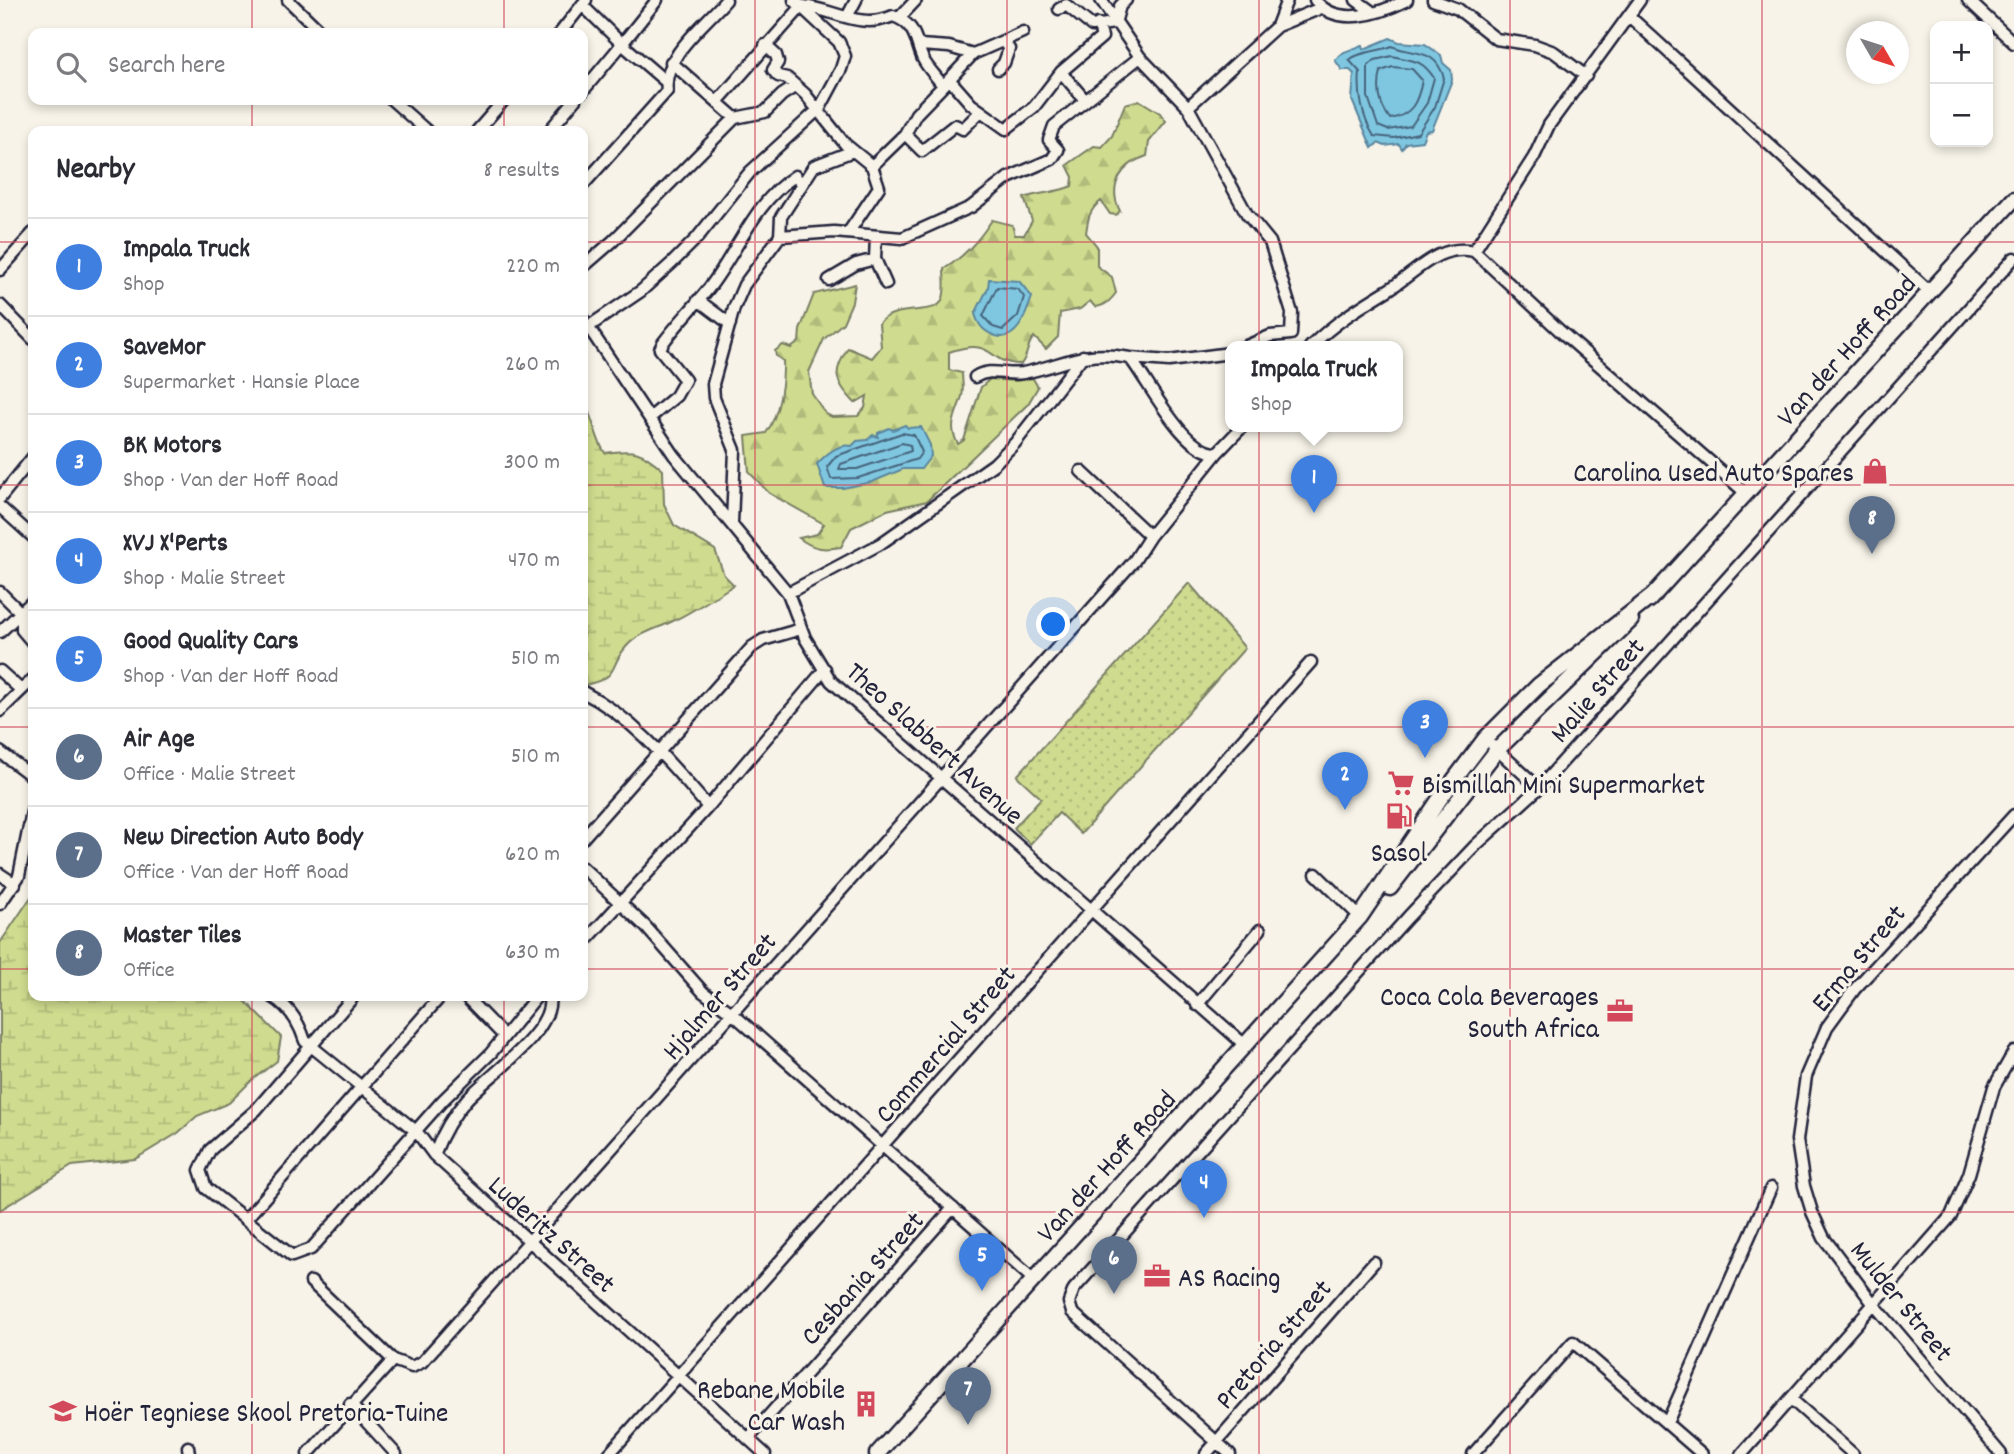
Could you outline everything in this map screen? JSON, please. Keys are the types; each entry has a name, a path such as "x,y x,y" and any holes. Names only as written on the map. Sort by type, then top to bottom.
{"main road":[{"name":"Van der Hoff Road","path":"877,1454 1364,913 1412,864 1497,750 1655,594 2014,199"},
{"name":"Van der Hoff Road","path":"1364,913 1439,800 1485,739 1539,685 1655,594"}],"street":[{"path":"288,0 317,28"},
{"path":"588,85 657,0"},
{"path":"588,179 667,91 665,81 671,62 726,0"},
{"path":"847,18 856,0"},
{"path":"899,18 916,0"},
{"path":"1101,0 1140,57 1188,107 1247,214 1270,242 1292,313 1291,334 1270,336 1258,341"},
{"path":"1115,23 1120,6 1126,0"},
{"path":"1277,26 1287,0"},
{"path":"1356,0 1371,11"},
{"path":"1188,107 1277,26 1318,4 1335,16 1360,16 1407,0"},
{"path":"1433,0 1447,2 1496,39 1535,45 1554,52 1586,76"},
{"path":"1474,251 1534,157 1549,125 1640,0"},
{"path":"1968,0 2014,43"},
{"path":"563,28 584,3 622,44 665,81"},
{"path":"718,102 799,3"},
{"path":"799,3 868,22 893,16 899,18 920,45 925,62 947,83 1006,129 1034,107 1061,72 1102,37 1098,23"},
{"path":"588,321 641,291 672,263 697,239 750,172 816,111 830,92 845,56 839,42 799,3"},
{"path":"1059,9 1066,5 1092,26 1098,23 1115,23"},
{"path":"1629,16 1930,292"},
{"path":"872,166 905,134 916,114 974,54 1023,32"},
{"path":"998,69 1004,63 1009,48 1003,41"},
{"path":"765,45 776,55 778,62 773,71 796,86 853,151 872,166 879,187 848,233"},
{"path":"920,45 949,47 974,54"},
{"path":"780,236 848,233 902,238 971,207 1008,178 1052,159 1058,150 1049,140 1054,126 1140,57"},
{"path":"671,62 735,118"},
{"path":"1061,72 1085,100"},
{"path":"588,263 735,118 765,112 782,95 796,86"},
{"path":"398,105 422,126"},
{"path":"481,126 500,105"},
{"path":"553,126 571,105"},
{"path":"905,134 922,151 955,125 963,129 981,111"},
{"path":"732,523 735,450 712,386 730,324 749,276 780,236 781,216 801,183 816,165 853,151"},
{"path":"651,417 682,389 685,380 660,349 736,250 760,207 777,188 794,176 801,183"},
{"path":"876,237 875,259 886,284"},
{"path":"0,270 28,239"},
{"path":"1317,341 1367,300 1387,291 1434,257 1456,250 1474,251 1559,330 1747,494"},
{"name":"Malie Street","path":"1216,1442 1072,1312 1069,1302 1074,1289 1408,917 1471,850 1539,788 2014,258"},
{"path":"830,280 856,264 875,259"},
{"path":"698,300 730,324"},
{"path":"0,305 28,334"},
{"path":"24,330 28,326"},
{"name":"Theo Slabbert Avenue","path":"588,327 651,417 674,455 788,593 801,629 831,681 1246,1046"},
{"path":"975,377 989,371 1023,373 1083,356 1169,361 1225,354"},
{"path":"788,593 880,544 994,464 1015,443 1083,356"},
{"path":"1129,358 1181,432 1198,447 1217,453"},
{"name":"Hjalmer Street","path":"393,1360 412,1367 422,1362 1134,561 1150,536 1237,432"},
{"path":"0,498 28,463"},
{"path":"1081,471 1150,536"},
{"path":"0,508 28,533"},
{"path":"0,592 22,614 22,630 28,637"},
{"path":"0,632 28,607"},
{"path":"588,832 658,749 752,647 763,640 801,629"},
{"name":"Commercial Street","path":"609,1454 1311,662"},
{"path":"588,939 708,807 825,669"},
{"path":"0,671 21,690"},
{"path":"0,711 28,684"},
{"path":"588,695 600,701 658,749 708,807"},
{"path":"1485,739 1539,788"},
{"path":"0,752 28,773"},
{"name":"Erma Street","path":"1798,1159 1801,1096 1810,1062 1827,1027 1854,990 2014,815"},
{"path":"0,904 15,884 21,870 28,838"},
{"path":"588,873 658,940 703,992 732,1013 1034,1280"},
{"path":"0,874 15,884"},
{"path":"1316,874 1364,913"},
{"path":"1197,1005 1260,930"},
{"path":"281,1001 300,1024 305,1041 312,1046"},
{"path":"350,1001 256,1110 209,1150 200,1170 206,1188 292,1256 311,1249 443,1100 491,1053 533,1001"},
{"path":"246,1219 437,1001"},
{"path":"470,1001 503,1035"},
{"path":"434,1155 449,1122 468,1098 543,1025 550,1001"},
{"name":"Luderitz Street","path":"312,1046 363,1085 417,1132 434,1155 765,1454"},
{"path":"1742,1454 1872,1302 1927,1245 1959,1203 1986,1111 2014,1052"},
{"path":"488,1080 491,1053"},
{"name":"Mulder Street","path":"1798,1159 1812,1212 1824,1238 1872,1302 2001,1454"},
{"path":"1667,1423 1771,1188"},
{"name":"Cesbania Street","path":"748,1439 953,1208"},
{"name":"Pretoria Street","path":"1206,1454 1374,1262"},
{"path":"308,1454 350,1404 393,1360 311,1282"},
{"path":"1473,1454 1573,1342 1702,1454"},
{"path":"1791,1399 1853,1454"},
{"path":"350,1404 396,1454"},
{"path":"1216,1442 1230,1454"}],"green space":[{"path":"1139,100 1160,113 1166,121 1149,142 1147,156 1130,164 1119,177 1115,193 1120,211 1116,215 1110,214 1101,201 1090,215 1086,233 1097,246 1097,266 1112,277 1116,293 1114,296 1102,306 1095,307 1090,301 1080,309 1060,313 1058,337 1046,349 1034,337 1021,364 1001,360 975,347 949,352 949,370 962,373 963,393 953,426 958,444 964,440 981,387 990,379 1017,381 1032,377 1038,387 1028,404 927,501 887,510 851,528 841,547 819,548 799,538 817,534 824,524 769,493 749,472 746,436 766,433 771,426 783,379 783,361 776,356 775,351 783,345 791,348 799,342 800,330 814,294 855,284 852,302 843,323 824,339 809,372 812,394 826,414 832,417 858,416 865,408 867,396 855,403 839,383 838,377 839,364 848,348 872,358 881,347 879,323 896,313 940,304 944,291 944,269 971,248 992,220 1012,225 1015,235 1024,235 1032,221 1024,198 1072,186 1073,177 1067,165 1094,146 1102,147 1112,136 1125,104"},
{"path":"588,410 605,453 637,452 663,470 664,504 674,525 715,550 724,575 734,585 681,617 636,638 626,647 609,675 588,684"},
{"path":"1189,583 1245,648 1081,834 1059,813 1030,844 1014,828 1041,798 1017,776"},
{"path":"28,901 28,1001 245,1001 281,1037 277,1061 252,1080 229,1103 197,1116 178,1133 135,1159 72,1166 0,1210 0,943"}],"water":[{"path":"1390,38 1399,42 1425,44 1441,55 1443,63 1451,70 1452,80 1432,130 1426,131 1422,141 1406,143 1402,149 1399,144 1385,146 1378,143 1372,148 1352,100 1354,74 1350,70 1342,70 1335,60 1344,52 1363,45 1364,49"},
{"path":"989,279 1019,281 1032,297 1019,326 1008,336 989,333 976,318 975,314 988,288"},
{"path":"905,425 908,428 921,427 930,445 931,456 921,469 903,469 872,482 843,488 825,488 817,464 829,453 838,447 852,446 857,441 867,440 873,435 878,437 878,433 889,428 893,430"}],"place":[{"name":"Carolina Used Auto Spares","path":"1875,471"},
{"name":"Impala Truck","path":"1314,513"},
{"name":"Master Tiles","path":"1872,554"},
{"name":"BK Motors","path":"1425,758"},
{"name":"Bismillah Mini Supermarket","path":"1401,783"},
{"name":"SaveMor","path":"1345,810"},
{"name":"Sasol","path":"1399,816"},
{"name":"Coca Cola Beverages South Africa","path":"1620,1011"},
{"name":"XVJ X'Perts","path":"1204,1218"},
{"name":"AS Racing","path":"1157,1276"},
{"name":"Good Quality Cars","path":"982,1291"},
{"name":"Air Age","path":"1114,1294"},
{"name":"Rebane Mobile Car Wash","path":"866,1404"},
{"name":"Hoër Tegniese Skool Pretoria-Tuine","path":"63,1411"},
{"name":"New Direction Auto Body","path":"968,1425"}]}
